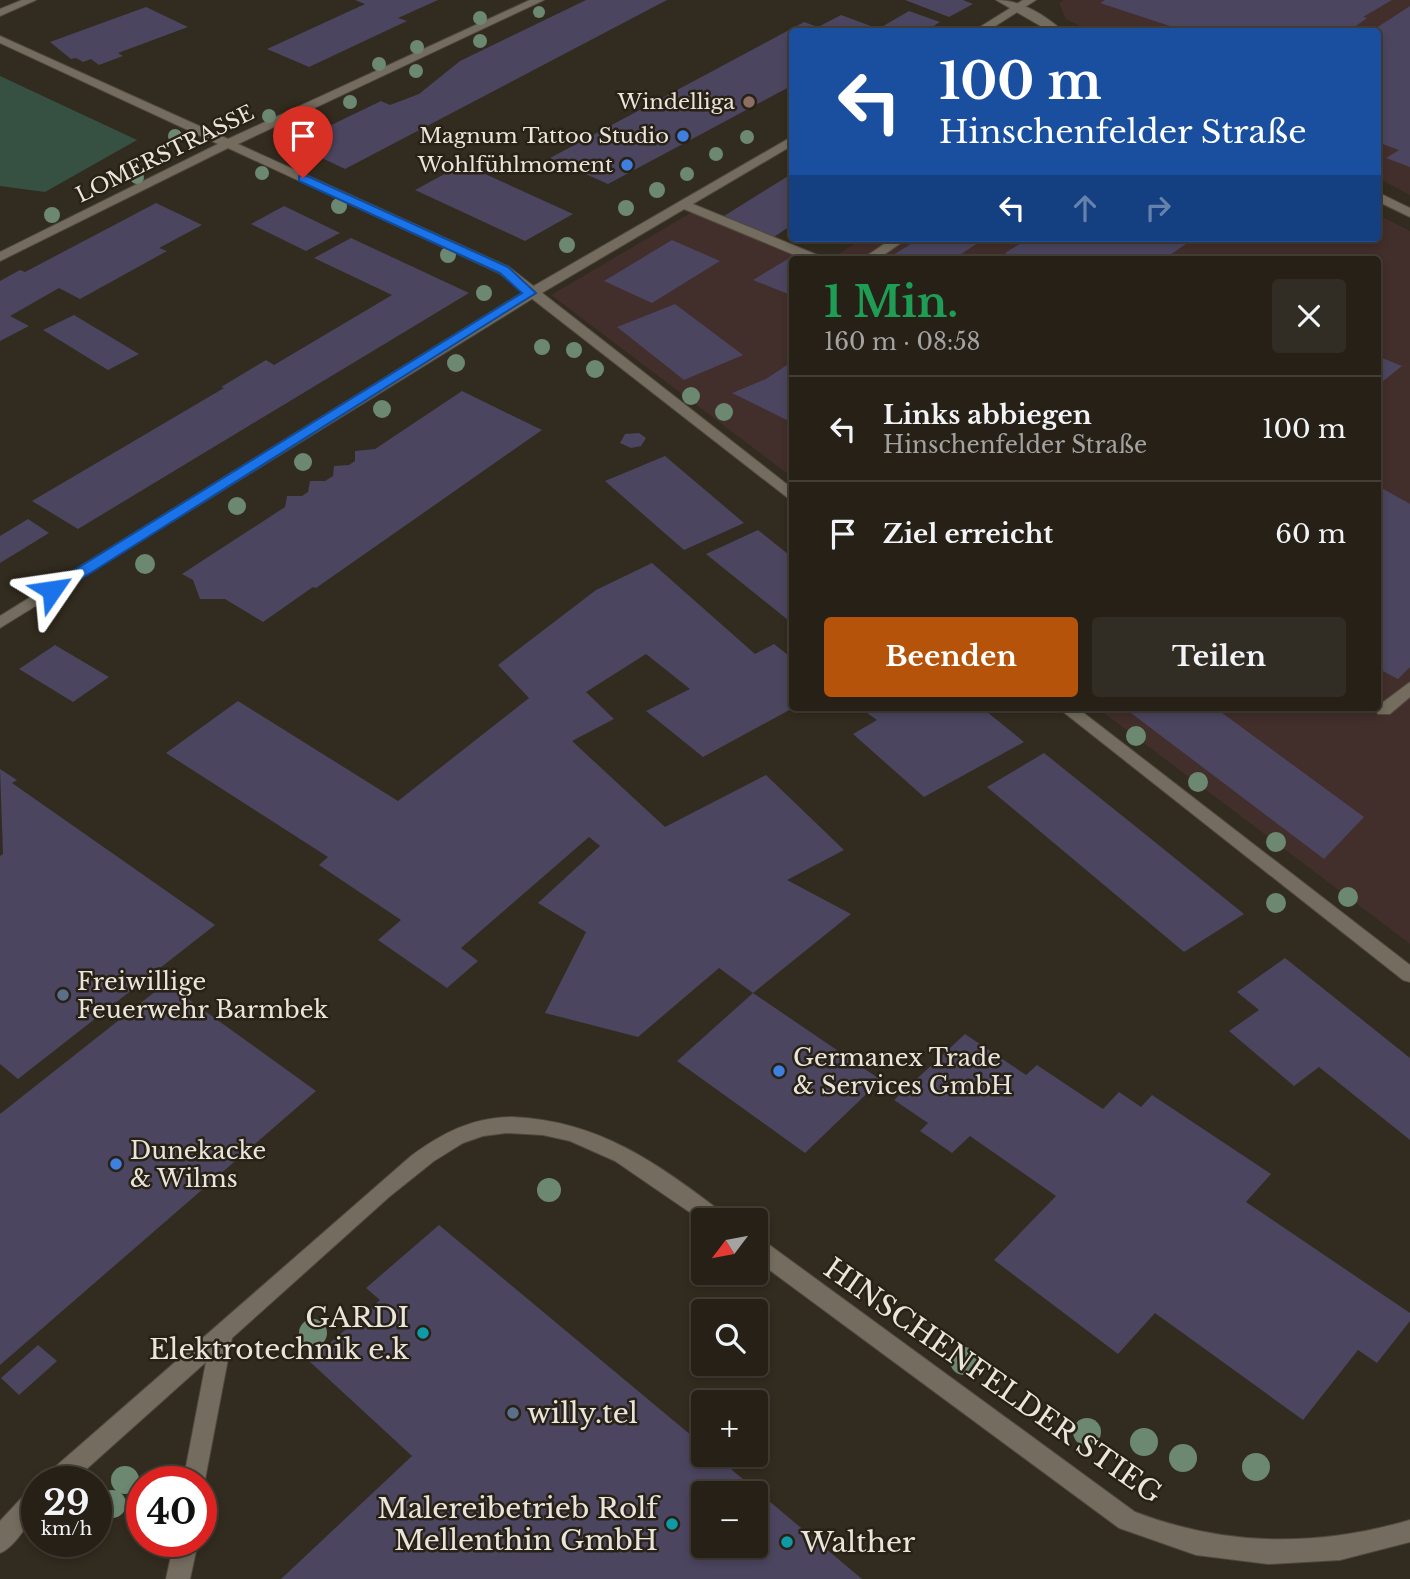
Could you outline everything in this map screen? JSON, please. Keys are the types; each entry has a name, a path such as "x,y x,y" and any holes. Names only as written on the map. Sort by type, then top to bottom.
{"street":[{"path":"0,13 31,0"},
{"name":"LOMERSTRASSE","path":"0,257 227,144 539,0"},
{"path":"1001,0 1019,7 1053,28"},
{"path":"984,28 1031,0"},
{"path":"0,38 504,270 789,493"},
{"path":"0,623 530,293 789,142"},
{"path":"1381,198 1410,213"},
{"path":"683,204 808,256"},
{"path":"874,256 896,242"},
{"path":"1384,710 1410,688"},
{"path":"1070,711 1410,975"},
{"path":"73,1466 421,1159 475,1129 499,1125 553,1127 597,1141 634,1159 701,1208"},
{"name":"HINSCHENFELDER STIEG","path":"768,1257 1127,1520 1156,1533 1207,1547 1273,1552 1322,1551 1371,1545 1410,1531"},
{"path":"198,1466 222,1333"},
{"path":"0,1542 21,1513"},
{"path":"178,1579 183,1557"}],"shaded area":[{"path":"1064,0 1410,0 1410,195 1381,180 1381,28 1084,28 1066,19 1059,3"},
{"path":"699,208 804,256 789,256 789,475 551,295"},
{"path":"1381,216 1410,231 1410,944 1101,711 1381,711 1381,256 835,256 858,242 1381,242"}],"green space":[{"path":"0,76 137,140 45,192 0,186"}],"building":[{"path":"355,0 438,0 398,18 407,21 309,67 267,49 365,4"},
{"path":"586,0 667,0 345,169 292,144 381,101 390,105 419,94 460,61"},
{"path":"905,0 963,0 973,4 949,17"},
{"path":"1105,0 1392,0 1363,17 1367,18 1353,28 1176,28 1100,3"},
{"path":"1410,6 1410,167 1386,158 1399,150 1381,143 1381,28 1376,28"},
{"path":"146,7 188,27 118,53 123,56 99,65 91,59 83,62 76,58 71,59 50,42"},
{"path":"909,11 940,22 930,28 880,28"},
{"path":"841,15 876,28 793,28 804,22 818,27"},
{"path":"789,30 789,87 608,184 550,158"},
{"path":"463,164 573,214 525,241 415,190"},
{"path":"789,175 789,227 774,237 724,216"},
{"path":"156,203 202,225 159,248 167,251 80,299 59,288 10,316 29,326 0,341 0,281 20,270 25,272"},
{"path":"284,206 340,233 306,251 251,224"},
{"path":"351,238 469,293 78,529 32,501 224,388 221,387 266,360 274,365 392,295 314,258"},
{"path":"672,240 720,261 652,303 604,281"},
{"path":"914,242 979,242 958,256 892,256"},
{"path":"1023,242 1186,244 1170,255 1172,256 1012,256 1005,253"},
{"path":"789,258 789,294 753,280"},
{"path":"675,304 743,355 684,380 617,327"},
{"path":"74,315 139,354 108,370 43,330"},
{"path":"1381,358 1402,366 1381,383"},
{"path":"789,364 789,421 732,393 766,379"},
{"path":"462,391 542,430 263,622 225,599 200,599 193,580 182,574 285,507 287,496 302,496 308,492 310,481 325,481 333,476 334,466 349,465 355,461 355,451 375,449"},
{"path":"639,433 646,438 641,446 631,448 620,443 625,434"},
{"path":"665,456 744,523 684,550 605,481"},
{"path":"1381,488 1410,504 1410,667 1398,679 1381,670"},
{"path":"28,519 49,533 0,563 0,536"},
{"path":"758,530 789,555 789,621 706,554"},
{"path":"652,563 755,654 774,644 789,656 789,710 703,757 646,711 690,689 646,654 586,692 614,719 572,741 665,827 766,775 844,850 787,880 851,914 753,993 719,968 638,1037 545,1013 586,932 538,903 600,846 589,837 461,948 478,961 447,988 378,940 401,920 319,865 328,857 166,753 238,701 398,801 529,698 498,665 596,590"},
{"path":"55,645 109,677 73,702 19,669"},
{"path":"986,711 1024,742 924,797 853,734 877,720 867,713"},
{"path":"1128,711 1219,711 1364,817 1324,859"},
{"path":"1044,753 1244,914 1184,952 987,787"},
{"name":"Freiwillige Feuerwehr Barmbek","path":"0,769 17,780 12,783 215,925 18,1079 0,1064 0,856 3,854"},
{"path":"1285,958 1410,1058 1410,1140 1319,1067 1294,1086 1229,1031 1259,1010 1237,992"},
{"name":"Dunekacke & Wilms","path":"166,983 316,1091 0,1365 0,1114"},
{"name":"Germanex Trade & Services GmbH","path":"753,993 881,1080 805,1153 677,1061"},
{"path":"965,1034 1026,1075 1037,1065 1103,1109 1119,1092 1141,1107 1152,1095 1271,1174 1246,1202 1410,1313 1410,1321 1377,1363 1358,1350 1303,1420 1155,1313 1118,1354 994,1260 1056,1196 970,1136 952,1153 920,1131 928,1123 894,1100"},
{"path":"439,1225 691,1435 691,1467 728,1467 745,1481 691,1481 691,1558 768,1558 768,1500 862,1579 281,1579 412,1456 309,1361 380,1300 366,1288"},
{"path":"38,1345 57,1361 19,1395 1,1378"}],"place":[{"name":"Windelliga","path":"749,102"},
{"name":"Magnum Tattoo Studio","path":"683,136"},
{"name":"Wohlfühlmoment","path":"627,165"},
{"name":"Freiwillige Feuerwehr Barmbek","path":"63,995"},
{"name":"Germanex Trade & Services GmbH","path":"779,1071"},
{"name":"Dunekacke & Wilms","path":"116,1164"},
{"name":"GARDI Elektrotechnik e.k","path":"423,1333"},
{"name":"willy.tel","path":"513,1413"},
{"name":"Malereibetrieb Rolf Mellenthin GmbH","path":"672,1524"},
{"name":"Walther","path":"787,1542"}],"route":[{"path":"52,590 530,293 504,270 303,178"}]}
